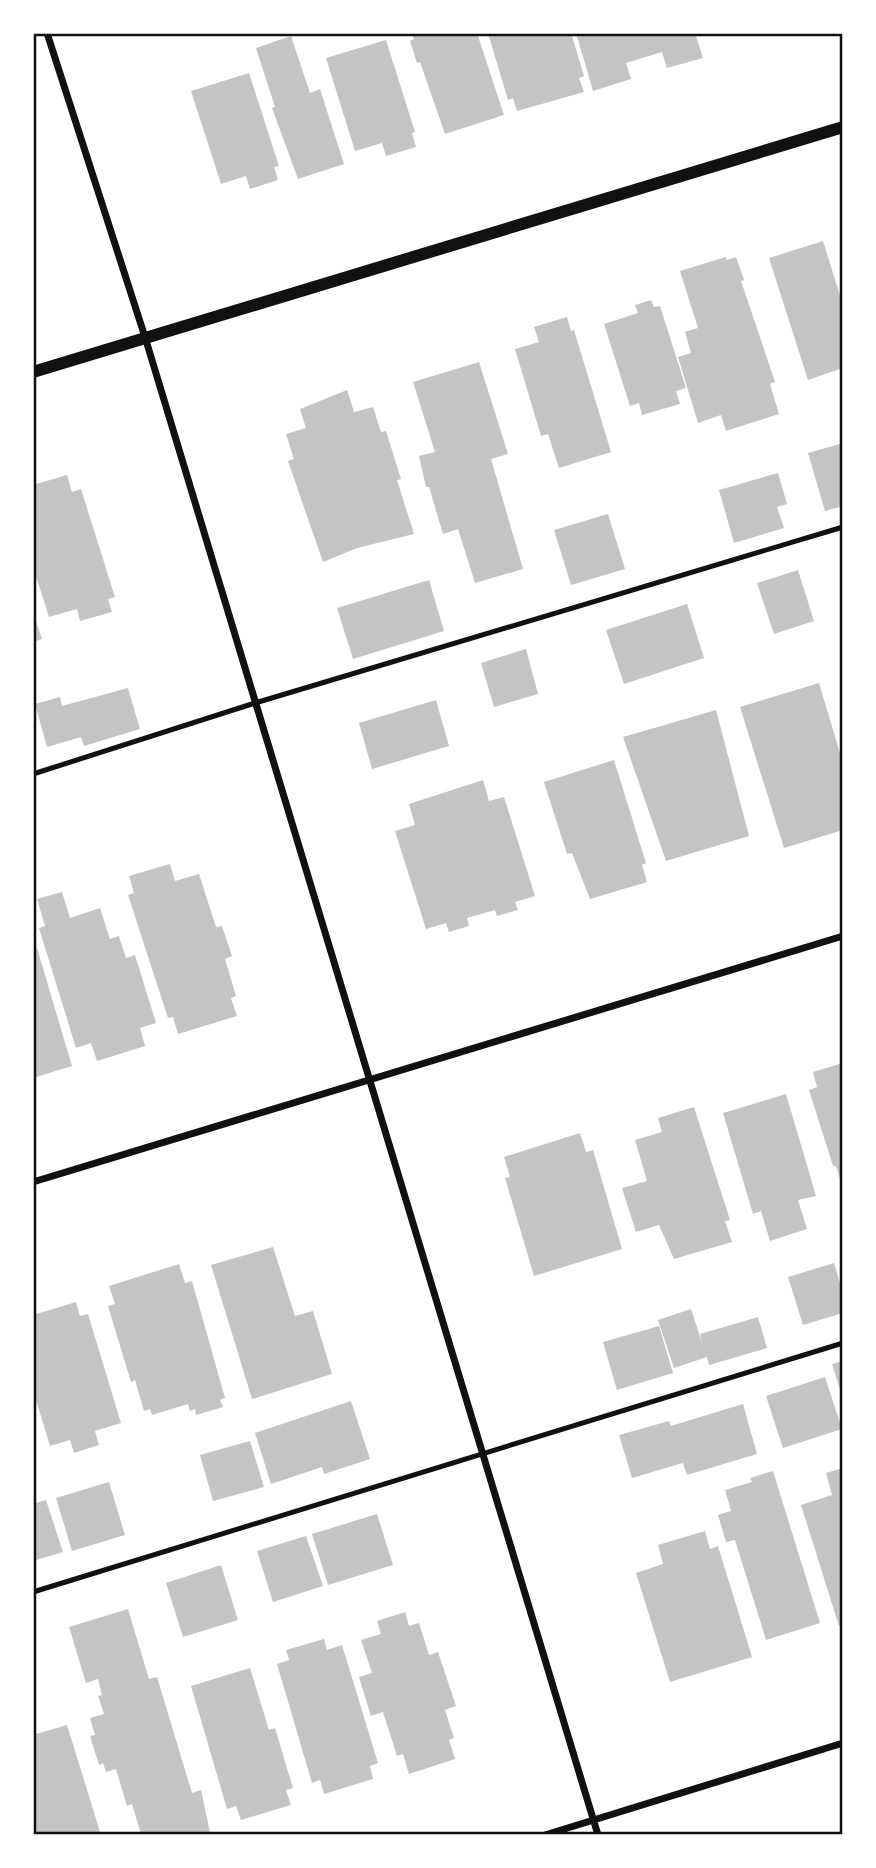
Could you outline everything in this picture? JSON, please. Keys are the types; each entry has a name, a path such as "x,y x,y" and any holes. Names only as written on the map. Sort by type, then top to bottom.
{"street":[{"path":"47,33 145,337 598,1835"},
{"path":"33,372 843,127"},
{"path":"33,1182 843,936"},
{"path":"545,1835 843,1743"}],"lane":[{"path":"33,774 256,703 843,527"},
{"path":"33,1592 843,1343"}],"building":[{"path":"412,33 477,33 504,115 445,134 420,62 417,63 410,41 414,39"},
{"path":"488,33 571,33 584,76 579,78 584,92 517,111 513,98 508,100"},
{"path":"576,33 695,33 703,58 667,68 662,52 626,63 631,79 593,91"},
{"path":"291,36 310,93 320,89 344,164 298,179 272,108 275,107 256,48"},
{"path":"386,40 415,132 412,133 416,147 386,156 382,143 355,151 326,58"},
{"path":"249,73 279,166 274,167 278,180 250,189 246,176 221,184 191,91"},
{"path":"823,241 843,305 843,368 808,380 769,258"},
{"path":"726,257 727,260 736,257 744,280 741,281 775,382 770,384 779,414 726,431 721,415 698,423 678,357 691,353 685,332 698,328 680,271"},
{"path":"651,300 654,307 660,306 686,388 676,391 680,404 642,415 639,403 630,406 604,324 638,313 635,305"},
{"path":"567,317 571,331 574,330 611,452 559,468 548,434 541,436 515,349 539,342 534,327"},
{"path":"479,362 508,454 491,459 523,569 475,583 458,529 443,534 429,487 426,487 419,456 435,452 413,382"},
{"path":"347,390 354,412 373,407 381,432 386,431 401,479 397,480 414,534 357,548 323,562 288,461 294,459 286,434 306,428 300,409"},
{"path":"843,443 843,506 825,511 808,453"},
{"path":"778,473 787,504 777,507 784,528 734,543 719,490"},
{"path":"67,475 72,492 81,489 115,597 108,599 112,612 80,621 77,609 49,617 33,567 33,485"},
{"path":"608,514 625,569 571,585 554,530"},
{"path":"798,570 814,621 774,634 757,583"},
{"path":"429,580 444,631 353,659 337,608"},
{"path":"687,604 704,658 624,684 606,630"},
{"path":"33,612 42,639 33,642"},
{"path":"526,649 538,694 494,707 481,663"},
{"path":"819,683 843,763 843,830 784,848 740,707"},
{"path":"128,688 140,729 84,746 81,737 47,747 35,704 60,697 62,706"},
{"path":"436,700 449,746 372,769 359,723"},
{"path":"716,710 749,836 666,861 623,737"},
{"path":"614,760 646,863 642,865 647,882 590,899 572,853 567,854 544,782"},
{"path":"483,780 489,801 504,797 535,896 515,902 518,910 497,916 495,910 467,918 469,926 449,932 446,923 426,929 395,831 415,825 409,804"},
{"path":"170,864 175,881 199,874 216,927 222,926 232,956 225,959 236,996 231,998 237,1016 178,1034 173,1017 168,1018 128,895 134,893 129,876"},
{"path":"62,892 70,918 100,908 110,939 119,936 126,958 135,955 156,1023 140,1028 145,1046 97,1061 91,1043 76,1048 39,928 45,926 37,899"},
{"path":"37,948 72,1066 33,1078 33,950"},
{"path":"843,1063 842,1185 836,1166 833,1166 809,1090 817,1087 813,1072"},
{"path":"786,1094 816,1196 798,1200 807,1229 770,1241 761,1211 753,1214 723,1113"},
{"path":"694,1107 730,1220 725,1221 732,1242 674,1259 659,1225 636,1232 622,1188 647,1181 635,1140 662,1132 658,1118"},
{"path":"580,1133 586,1152 593,1150 622,1249 534,1276 505,1178 510,1177 504,1157"},
{"path":"273,1247 295,1316 313,1311 332,1374 252,1399 211,1265"},
{"path":"834,1263 843,1293 843,1313 803,1325 788,1277"},
{"path":"179,1264 185,1283 192,1281 225,1398 220,1400 223,1407 196,1415 195,1409 190,1411 188,1404 152,1415 150,1409 144,1411 135,1380 131,1382 108,1306 115,1304 109,1286"},
{"path":"76,1302 80,1316 88,1314 121,1423 95,1431 99,1445 74,1453 70,1440 50,1446 33,1390 33,1315"},
{"path":"691,1309 703,1346 700,1334 758,1317 767,1348 709,1365 707,1357 674,1368 658,1320"},
{"path":"659,1326 673,1373 617,1390 603,1342"},
{"path":"843,1361 843,1396 842,1396 832,1364"},
{"path":"825,1377 842,1429 783,1448 766,1396"},
{"path":"351,1401 370,1459 324,1474 322,1467 271,1484 255,1433"},
{"path":"743,1404 757,1454 687,1475 683,1463 632,1478 619,1435 669,1421 671,1426"},
{"path":"250,1441 264,1487 213,1501 200,1455"},
{"path":"843,1468 843,1625 839,1626 801,1505 832,1495 826,1473"},
{"path":"773,1471 820,1623 766,1640 735,1540 726,1542 718,1515 731,1511 725,1490 752,1482 750,1478"},
{"path":"109,1482 125,1535 72,1551 56,1498"},
{"path":"46,1500 63,1552 33,1561 33,1504"},
{"path":"377,1514 393,1565 328,1585 312,1534"},
{"path":"705,1531 710,1549 718,1546 752,1657 670,1682 636,1573 663,1564 658,1545"},
{"path":"306,1536 323,1586 273,1602 257,1551"},
{"path":"221,1565 238,1620 183,1637 166,1583"},
{"path":"128,1609 149,1679 157,1677 192,1793 201,1790 210,1832 201,1835 141,1834 132,1804 127,1806 116,1769 106,1772 103,1763 99,1765 90,1736 95,1735 90,1718 104,1714 98,1696 102,1695 98,1679 86,1683 69,1627"},
{"path":"405,1612 409,1626 419,1623 429,1655 438,1652 456,1706 445,1710 454,1738 449,1740 455,1759 409,1774 403,1754 397,1756 383,1712 371,1716 359,1677 372,1673 361,1640 381,1634 377,1621"},
{"path":"324,1639 327,1650 342,1645 378,1763 370,1766 373,1779 324,1794 320,1780 312,1783 277,1664 289,1660 286,1650"},
{"path":"250,1668 269,1730 275,1728 293,1788 286,1790 291,1805 241,1820 236,1806 227,1809 191,1686"},
{"path":"67,1725 101,1835 33,1835 33,1735"}]}
